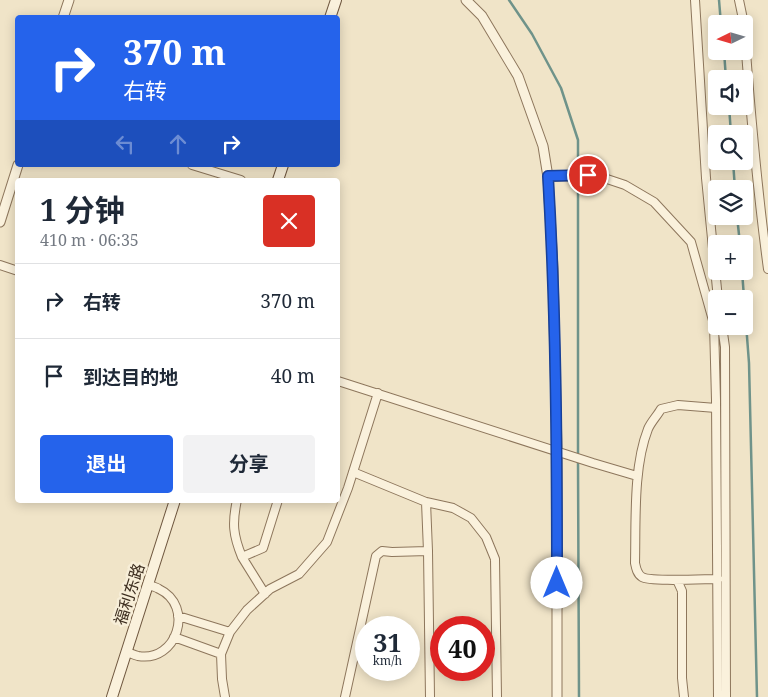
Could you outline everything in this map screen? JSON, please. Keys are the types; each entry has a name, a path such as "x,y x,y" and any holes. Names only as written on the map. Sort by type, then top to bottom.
{"main road":[{"path":"331,15 336,0"},
{"name":"福利东路","path":"112,697 175,503"}],"street":[{"path":"64,15 69,0"},
{"path":"466,0 482,16 518,76 543,146 548,176 561,452 558,697"},
{"path":"695,0 706,178 717,290"},
{"path":"739,0 742,15"},
{"path":"747,60 760,210 768,269"},
{"path":"0,222 17,167"},
{"path":"199,167 234,178"},
{"path":"548,176 595,175 625,185 654,202 691,242 714,324 718,697"},
{"path":"0,265 15,270"},
{"path":"723,335 725,347 726,697"},
{"path":"340,382 637,476"},
{"path":"225,697 221,654 230,632 247,610 270,589 299,574 326,542 346,495 378,394"},
{"path":"716,408 678,406 661,409 648,428 637,476 635,563 636,571 640,576 646,578 677,580 718,579"},
{"path":"353,472 426,502 453,508 471,518 486,537 495,559 497,697"},
{"path":"340,493 346,495"},
{"path":"426,502 430,697"},
{"path":"236,503 233,516 235,540 242,557 265,594"},
{"path":"242,557 263,548 277,503"},
{"path":"345,697 376,556 382,550 392,552 428,551"},
{"path":"677,580 682,590 682,678 684,697"},
{"path":"126,652 138,656 151,656 162,651 177,632 178,616 170,596 160,589 148,585"},
{"path":"178,616 230,632"},
{"path":"174,636 221,654"}],"waterway":[{"path":"509,0 532,34 561,88 578,140 578,456"},
{"path":"719,0 720,15"},
{"path":"725,60 725,70"},
{"path":"730,115 730,125"},
{"path":"734,170 734,180"},
{"path":"738,225 739,235"},
{"path":"743,280 749,363 757,697"},
{"path":"578,461 579,697"}],"route":[{"path":"557,583 557,451 553,270 548,176 588,175"}]}
